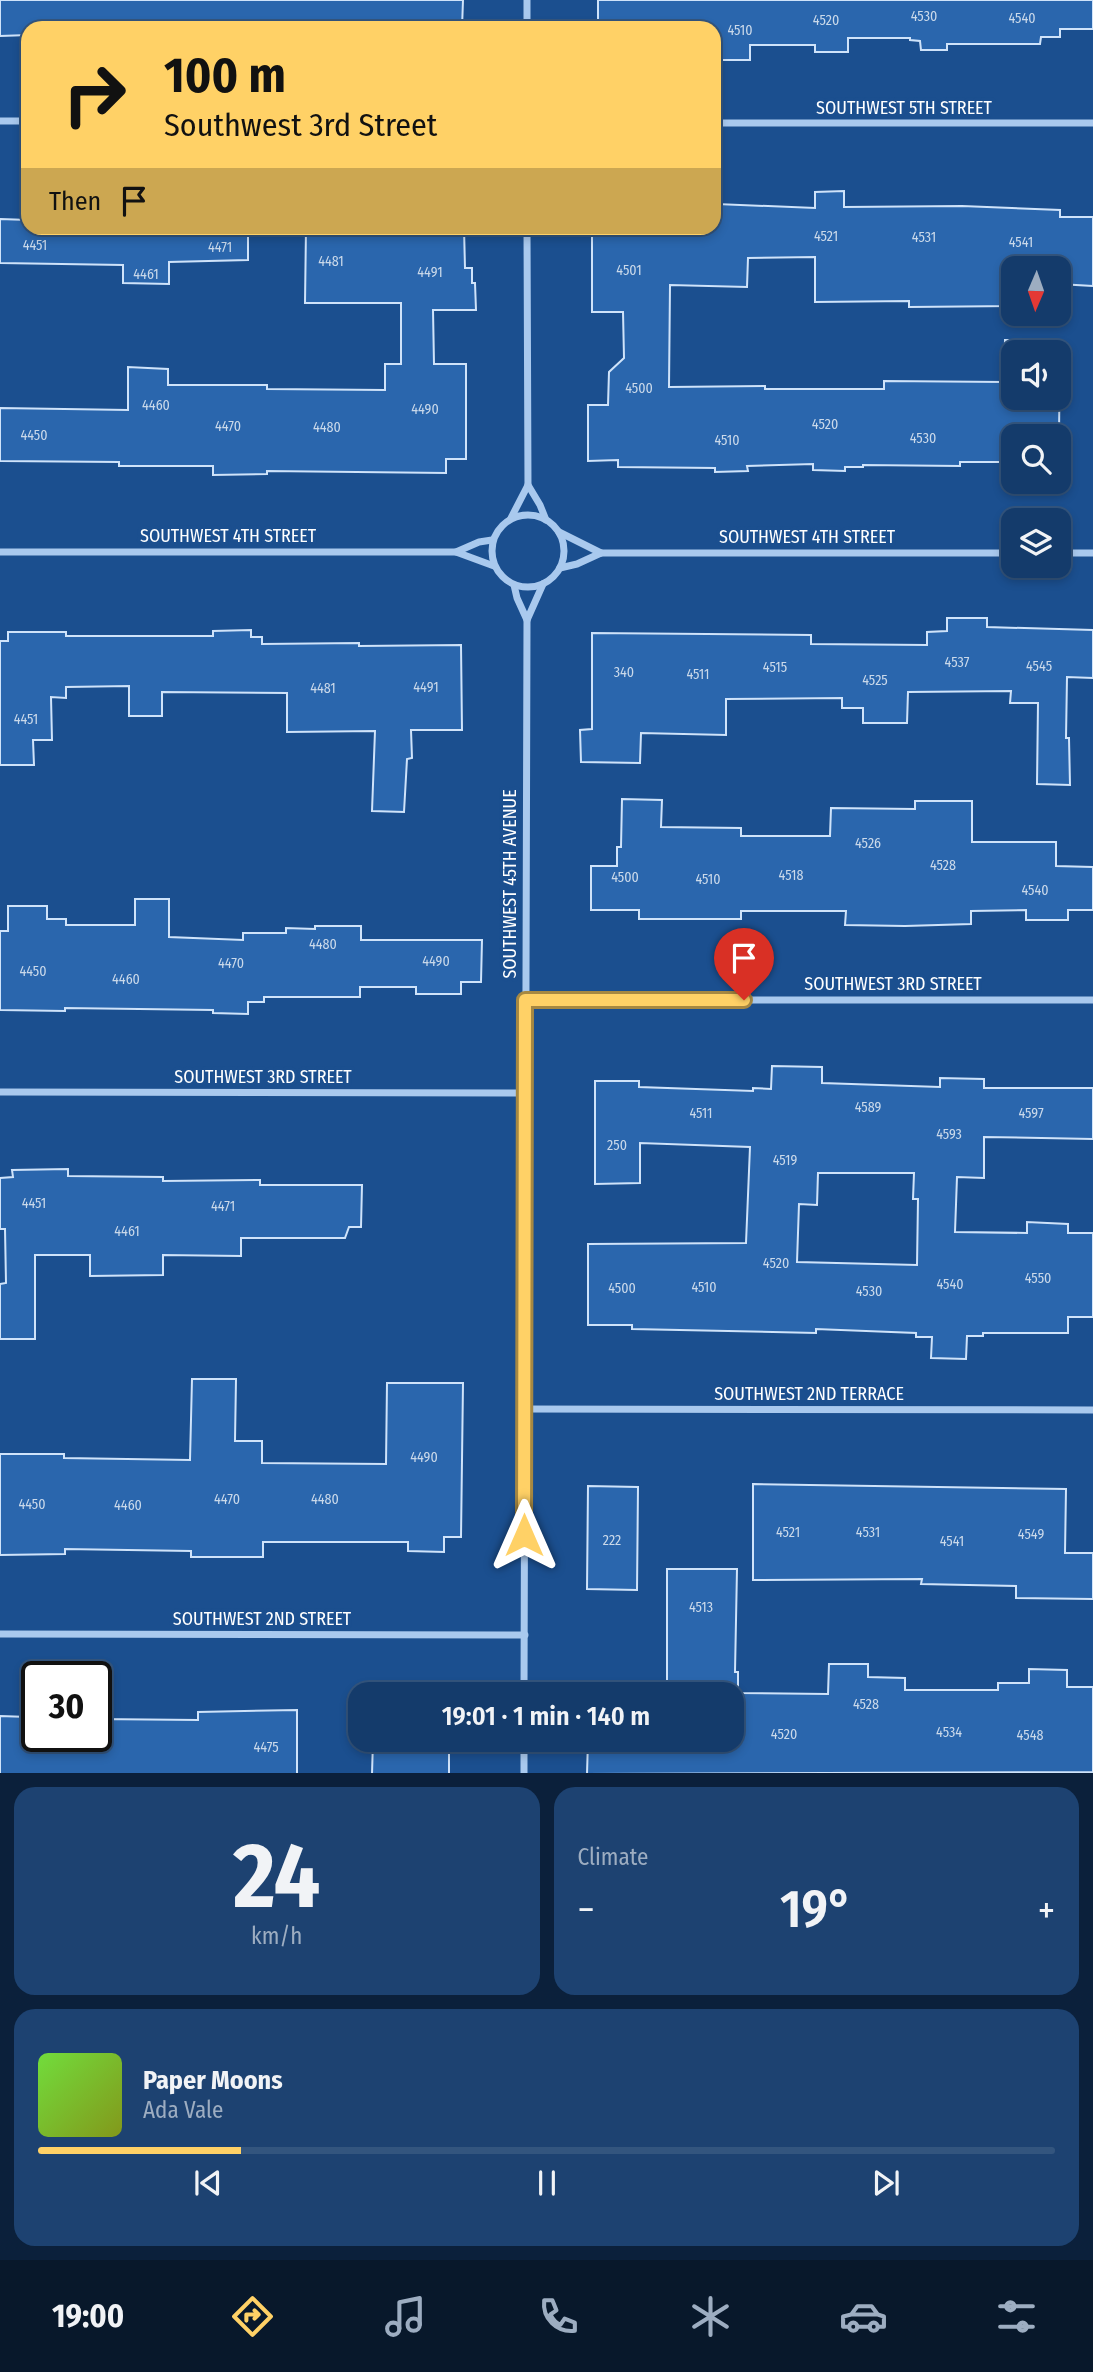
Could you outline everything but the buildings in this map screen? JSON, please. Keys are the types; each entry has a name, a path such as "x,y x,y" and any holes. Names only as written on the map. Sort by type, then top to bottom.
{"street":[{"path":"527,0 527,21"},
{"path":"0,121 21,121"},
{"name":"SOUTHWEST 5TH STREET","path":"721,123 1093,123"},
{"path":"511,519 529,514 546,520 559,532 564,544 564,556 553,578 543,584 531,587 514,584 499,574 491,552 492,540 498,530 511,519 528,485 527,235"},
{"path":"528,485 546,520"},
{"name":"SOUTHWEST 4TH STREET","path":"559,532 601,553"},
{"name":"SOUTHWEST 4TH STREET","path":"456,552 479,542 492,540"},
{"name":"SOUTHWEST 4TH STREET","path":"0,552 456,552 494,566"},
{"name":"SOUTHWEST 4TH STREET","path":"560,568 601,553 1001,553"},
{"path":"1071,553 1093,553"},
{"name":"SOUTHWEST 45TH AVENUE","path":"514,584 527,620"},
{"name":"SOUTHWEST 45TH AVENUE","path":"524,1682 527,620 543,584"},
{"name":"SOUTHWEST 3RD STREET","path":"525,1000 1093,1000"},
{"name":"SOUTHWEST 3RD STREET","path":"0,1092 525,1093"},
{"name":"SOUTHWEST 2ND TERRACE","path":"524,1409 1093,1410"},
{"name":"SOUTHWEST 2ND STREET","path":"0,1634 525,1635"},
{"path":"524,1752 524,1773"}],"route":[{"path":"524,1535 525,1000 744,1000"}]}
